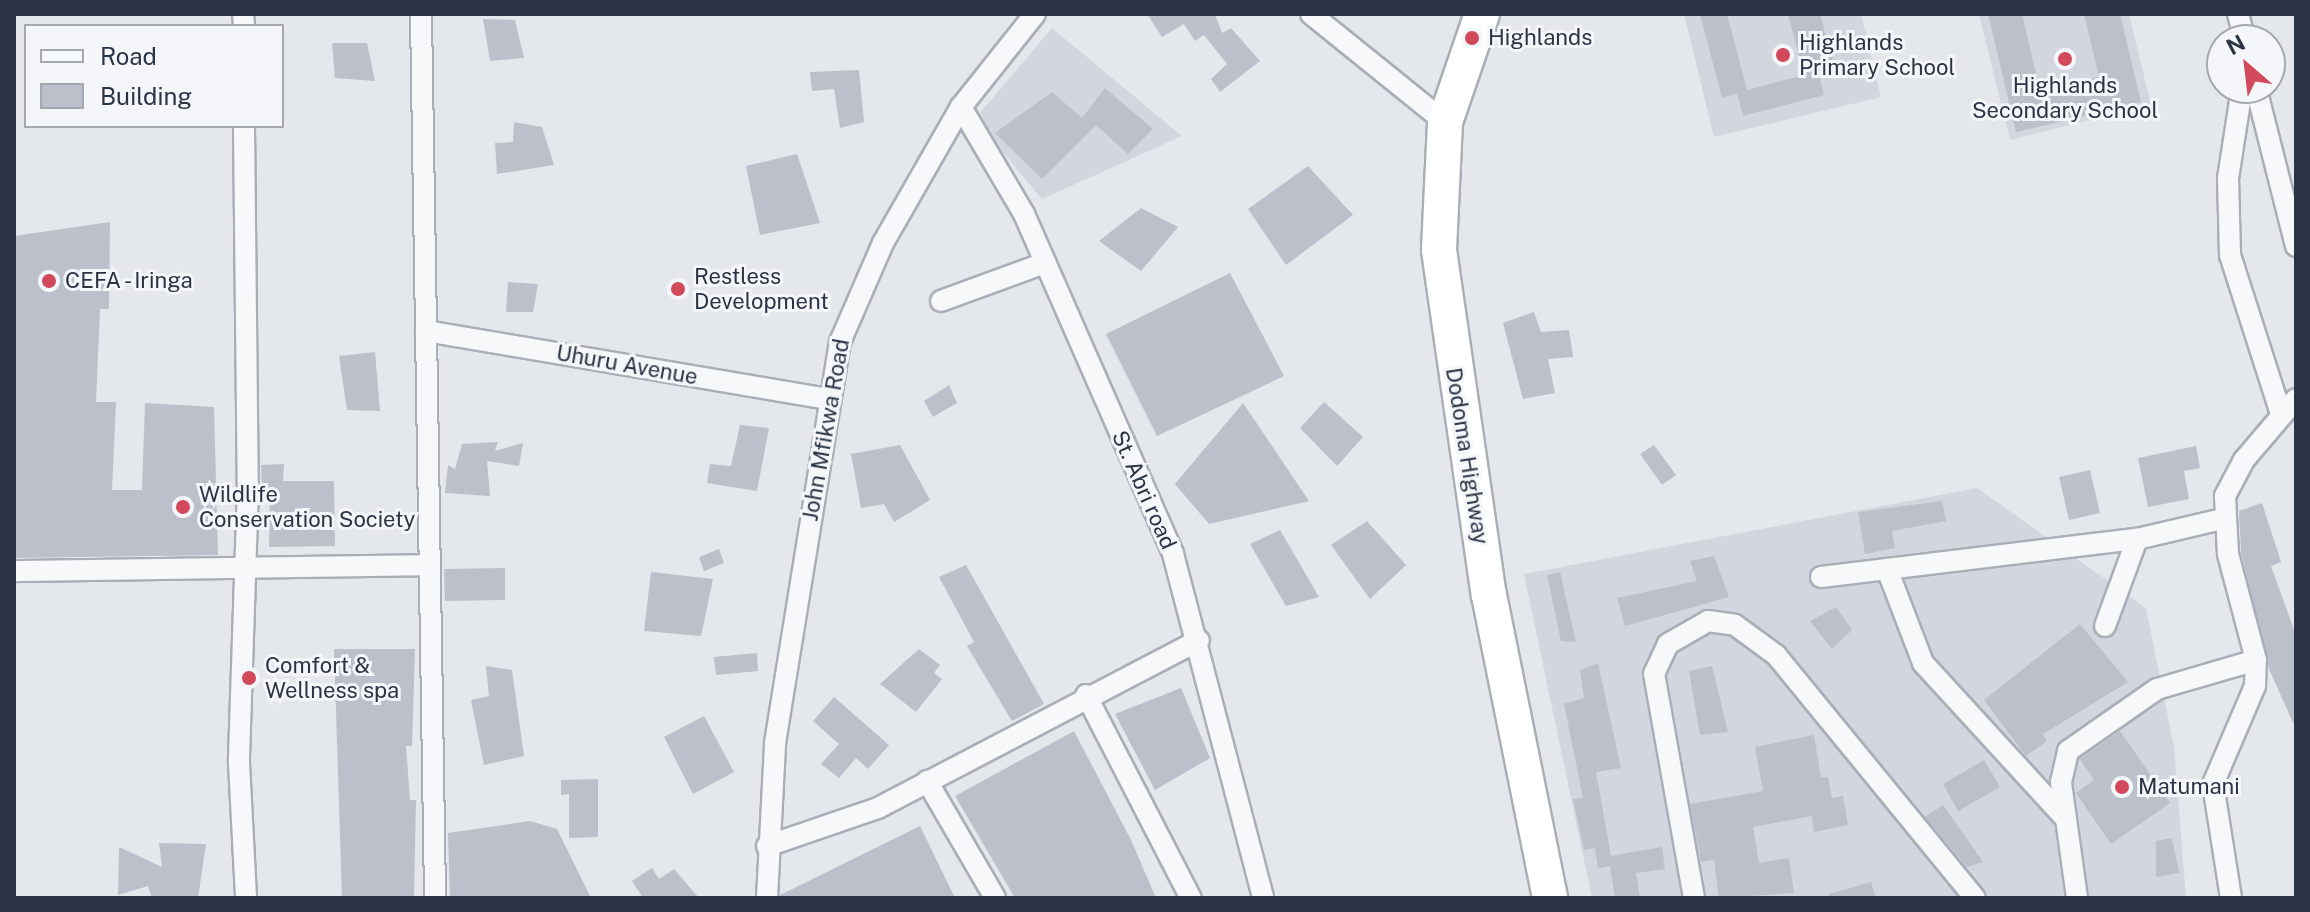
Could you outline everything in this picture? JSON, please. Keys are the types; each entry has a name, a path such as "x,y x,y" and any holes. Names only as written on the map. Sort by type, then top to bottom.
{"highway":[{"name":"Dodoma Highway","path":"1482,14 1445,122 1439,209 1444,307 1489,595 1550,898"}],"street":[{"path":"421,14 435,898"},
{"name":"John Mfikwa Road","path":"767,898 767,846 775,743 829,399 852,308 961,107 1035,14"},
{"path":"1311,14 1445,122"},
{"path":"2231,898 2213,784 2255,686 2256,660 2222,519 2244,460 2288,405 2230,255 2228,178 2240,104"},
{"path":"2260,104 2296,246"},
{"name":"St. Abri road","path":"961,107 1045,263 1173,554 1199,640 1263,898"},
{"path":"244,128 248,486 241,565 246,898"},
{"path":"941,301 1045,263"},
{"name":"Uhuru Avenue","path":"426,331 829,399"},
{"path":"1821,577 2137,539 2222,519"},
{"path":"2105,626 2137,539"},
{"path":"14,571 241,565 428,565"},
{"path":"1887,569 1930,672 2065,819"},
{"path":"1694,898 1654,674 1668,644 1708,621 1735,625 1776,655 1975,898"},
{"path":"767,846 837,825 927,781 1086,695 1199,640"},
{"path":"2077,898 2065,819 2062,766 2079,737 2157,689 2256,660"},
{"path":"1086,695 1191,898"},
{"path":"927,781 995,898"}],"shaded area":[{"name":"Highlands Primary School","path":"1684,14 1861,14 1881,97 1714,137"},
{"name":"Highlands Secondary School","path":"1979,14 2129,14 2151,105 2010,140"},
{"path":"1052,28 1182,136 1042,199 975,119"},
{"path":"1977,488 2146,608 2174,747 2186,898 1592,898 1524,574"}],"building":[{"path":"1147,14 1215,14 1222,33 1231,28 1260,61 1220,92 1211,79 1227,64 1204,35 1195,41 1184,24 1162,37"},
{"path":"1700,14 1727,14 1747,90 1804,75 1788,14 1820,14 1835,69 1819,73 1824,95 1743,116 1737,93 1722,98"},
{"name":"Highlands Secondary School","path":"1988,14 2022,14 2040,91 2099,77 2084,14 2120,14 2141,102 2016,132"},
{"path":"483,19 515,20 524,58 490,61"},
{"path":"332,43 367,43 375,81 335,78"},
{"path":"859,70 864,122 840,128 834,89 812,91 810,72"},
{"path":"1105,88 1153,129 1128,154 1096,125 1042,179 995,133 1052,92 1082,118"},
{"path":"514,122 542,127 554,165 497,174 495,143 513,142"},
{"path":"797,154 820,223 760,235 746,166"},
{"path":"1308,166 1353,215 1286,265 1248,209"},
{"path":"1141,208 1178,227 1141,271 1099,241"},
{"path":"110,222 109,309 100,309 96,402 116,402 112,490 142,490 145,403 214,407 218,555 14,558 14,236"},
{"path":"1230,273 1284,376 1157,436 1106,334"},
{"path":"508,282 538,284 533,312 506,312"},
{"path":"1534,312 1541,332 1569,330 1573,357 1548,359 1555,393 1523,399 1503,323"},
{"path":"375,352 380,411 347,410 339,356"},
{"path":"949,385 957,403 933,417 924,401"},
{"path":"1324,402 1363,437 1337,466 1300,428"},
{"path":"1243,403 1309,501 1209,524 1175,484"},
{"path":"740,425 769,428 757,491 707,483 710,464 731,466"},
{"path":"498,442 495,451 523,443 519,466 487,461 490,496 445,493 448,465 455,469 462,444"},
{"path":"900,445 930,500 894,522 884,504 861,508 851,454"},
{"path":"1654,445 1676,475 1662,485 1640,454"},
{"path":"2196,446 2200,468 2184,471 2189,499 2148,507 2138,458"},
{"path":"284,464 283,481 334,481 335,546 269,547 270,489 262,489 261,465"},
{"path":"2090,470 2100,513 2069,520 2059,477"},
{"path":"1942,501 1946,521 1892,531 1895,548 1865,554 1858,512"},
{"path":"2262,503 2281,562 2271,566 2296,635 2294,725 2269,669 2241,552 2239,511"},
{"path":"1367,521 1406,565 1370,599 1331,545"},
{"path":"1280,530 1319,597 1286,606 1250,544"},
{"path":"719,549 724,563 704,571 699,557"},
{"path":"1714,556 1729,597 1625,626 1617,598 1697,581 1690,561"},
{"path":"966,565 1044,704 1012,721 967,646 974,642 939,577"},
{"path":"505,568 505,600 445,601 444,569"},
{"path":"651,572 713,579 701,636 644,631"},
{"path":"1560,572 1576,642 1561,641 1547,575"},
{"path":"1836,607 1852,630 1832,649 1810,621"},
{"path":"2080,624 2128,682 2043,734 2047,741 2026,756 1984,700"},
{"path":"334,649 415,649 412,746 406,746 410,800 416,800 414,896 342,898"},
{"path":"919,649 940,665 934,673 942,679 916,712 880,684"},
{"path":"757,653 758,671 716,675 714,657"},
{"path":"1598,663 1621,768 1596,772 1611,856 1662,847 1665,869 1636,873 1640,898 1615,898 1610,866 1598,868 1595,848 1584,850 1573,799 1583,798 1564,704 1584,698 1580,670"},
{"path":"486,666 512,670 524,756 484,765 471,700 489,696"},
{"path":"1712,666 1728,732 1700,735 1689,671"},
{"path":"1181,688 1210,758 1155,790 1115,714"},
{"path":"834,697 889,745 868,769 856,758 839,778 821,764 839,744 813,721"},
{"path":"704,716 734,772 693,794 664,737"},
{"path":"1074,731 1131,840 1156,898 1015,898 955,796"},
{"name":"Matumani","path":"2120,731 2170,803 2111,844 2076,793 2094,780 2080,759"},
{"path":"1814,735 1821,778 1828,777 1832,798 1843,796 1848,825 1814,832 1812,816 1753,827 1759,863 1789,858 1794,893 1719,898 1714,860 1701,862 1690,804 1763,791 1755,747"},
{"path":"1984,760 2000,787 1958,811 1943,784"},
{"path":"598,779 598,837 569,838 569,794 561,795 561,780"},
{"path":"1943,805 1983,862 1967,867 1925,817"},
{"path":"530,821 557,829 591,898 450,898 448,833"},
{"path":"920,826 955,898 780,898 780,895"},
{"path":"2172,838 2179,873 2156,877 2156,841"},
{"path":"159,843 206,844 198,898 152,898 148,886 118,895 119,847 162,867"},
{"path":"652,868 659,879 674,869 699,898 643,898 632,881"},
{"path":"1871,882 1876,898 1829,898 1829,894"}],"place":[{"name":"Highlands","path":"1472,38"},
{"name":"Highlands Primary School","path":"1783,55"},
{"name":"Highlands Secondary School","path":"2065,59"},
{"name":"CEFA - Iringa","path":"49,281"},
{"name":"Restless Development","path":"678,289"},
{"name":"Wildlife Conservation Society","path":"183,507"},
{"name":"Comfort & Wellness spa","path":"249,678"},
{"name":"Matumani","path":"2122,787"}]}
